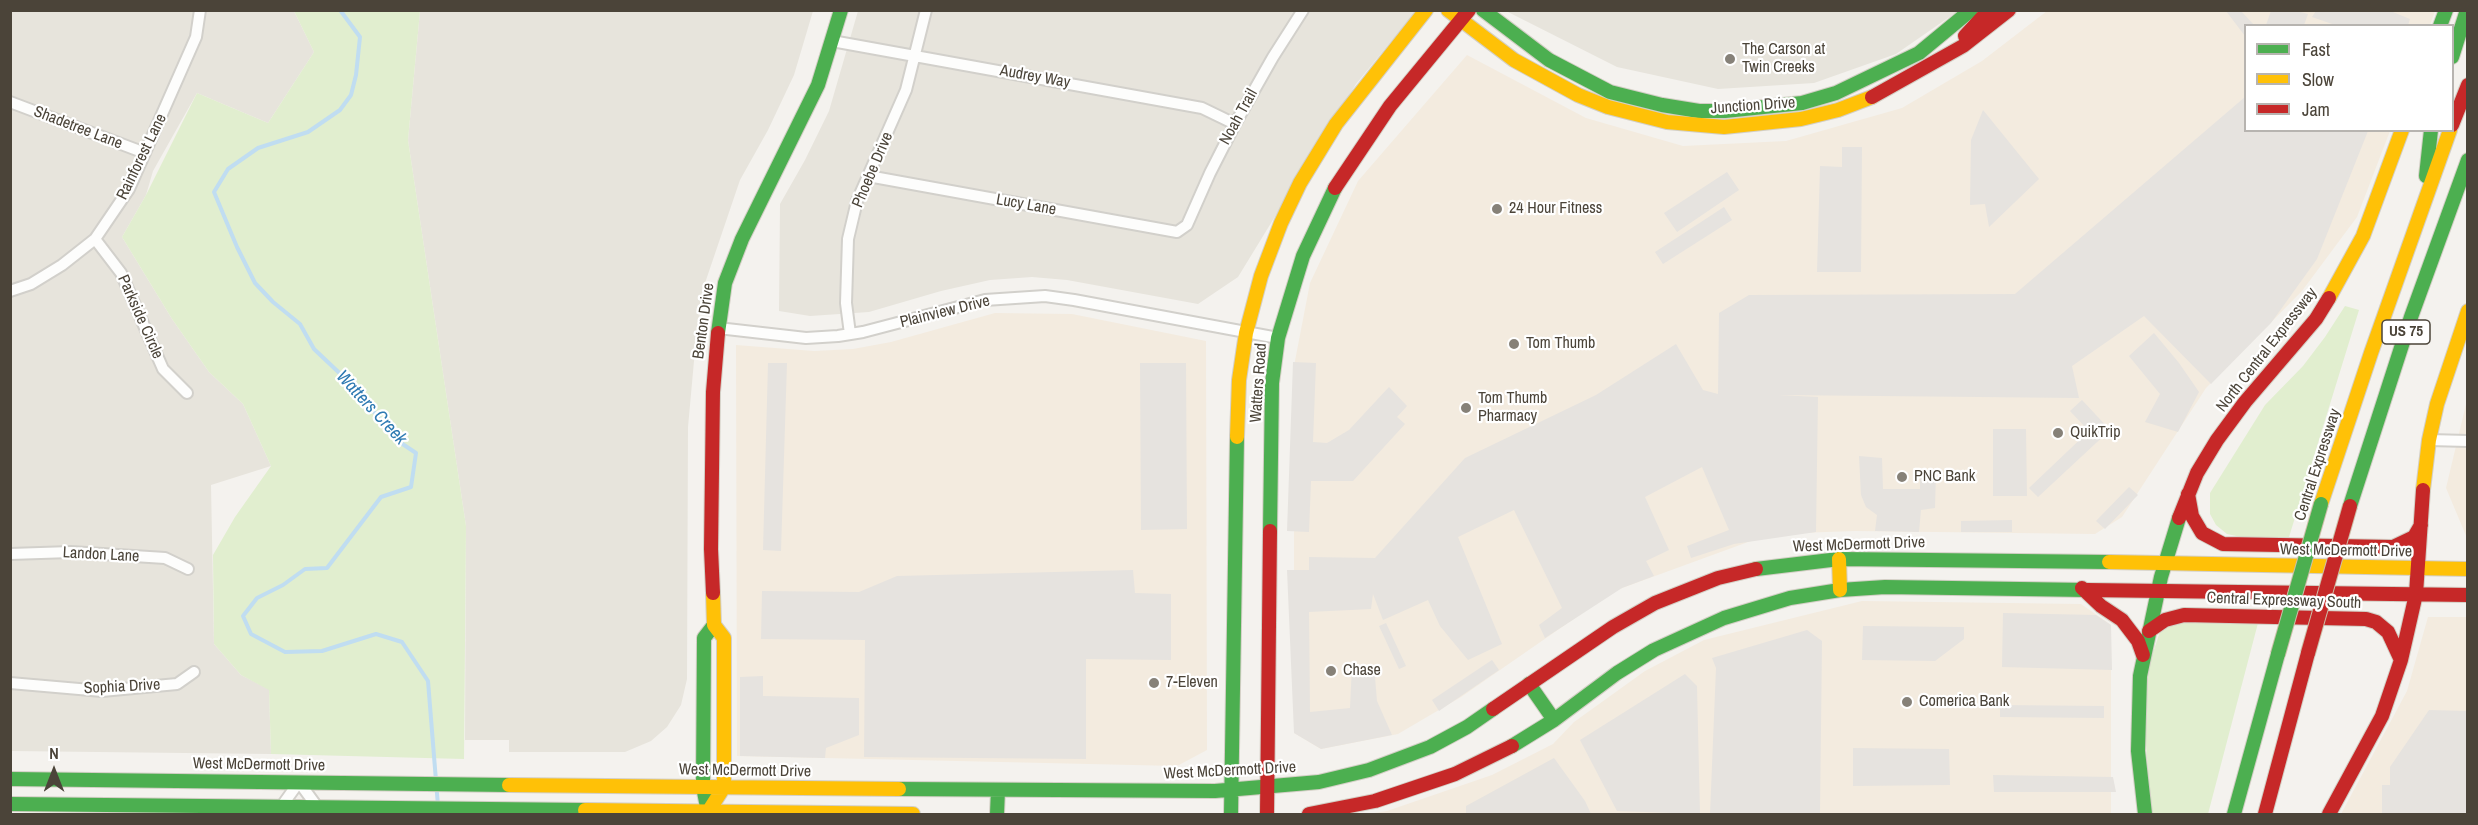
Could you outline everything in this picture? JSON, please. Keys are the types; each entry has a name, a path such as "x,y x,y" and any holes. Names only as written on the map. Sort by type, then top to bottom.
{"main road":[{"name":"Benton Drive","path":"723,787 724,638 714,625 711,549 713,392 718,328 725,283 742,239 818,85 841,10"},
{"name":"Watters Road","path":"1230,814 1239,380 1246,333 1266,263 1281,223 1300,183 1336,124 1426,10"},
{"name":"Junction Drive","path":"1448,10 1465,16 1514,60 1578,95 1608,106 1667,122 1725,127 1779,123 1838,110 1880,94 1940,61 2009,10"},
{"name":"Junction Drive","path":"1483,10 1549,60 1610,92 1699,111 1725,111 1802,103 1831,95 1868,80 1919,53 1971,10"},
{"path":"1940,61 1989,10"},
{"path":"2454,51 2467,10"},
{"name":"Watters Road","path":"1267,814 1272,383 1278,338 1303,256 1330,196 1390,106 1465,16"},
{"path":"2454,120 2468,85"},
{"path":"1578,95 1595,91 1624,101 1642,103 1646,101"},
{"name":"North Central Expressway","path":"2145,814 2138,751 2139,690 2143,655 2165,563 2188,494 2217,440 2245,402 2316,320 2336,289 2363,236 2401,132"},
{"path":"2423,202 2431,132"},
{"name":"Central Expressway","path":"2234,814 2321,504 2423,202 2449,132"},
{"name":"US 75","path":"2265,814 2350,506 2411,317 2468,160"},
{"path":"2329,814 2382,716 2401,660 2416,594 2429,440 2437,404 2468,311"},
{"path":"2188,494 2192,516 2202,533 2223,544 2393,547 2414,537 2421,525"},
{"path":"1839,559 1840,590"},
{"name":"West McDermott Drive","path":"10,779 998,790 1267,788 1346,776 1394,762 1430,747 1467,727 1613,627 1655,603 1718,578 1759,568 1839,559 2468,569"},
{"path":"1309,814 1375,801 1455,774 1503,752 1554,720 1617,673 1654,650 1685,635 1724,618 1769,604 1840,590 1896,586 2468,595"},
{"path":"2082,588 2101,606 2122,620 2138,641 2143,655"},
{"name":"Central Expressway South","path":"2149,631 2165,620 2184,615 2366,619 2376,622 2388,632 2401,660"},
{"name":"Benton Drive","path":"708,812 703,787 704,638 714,625"},
{"path":"1529,684 1554,720"},
{"path":"2222,814 2253,743"},
{"path":"708,812 723,787"},
{"path":"998,790 998,814"},
{"path":"10,804 281,811 395,809 913,814"}],"street":[{"name":"Rainforest Lane","path":"10,291 31,284 62,265 95,239 129,189 196,37 200,10"},
{"name":"Phoebe Drive","path":"850,334 846,303 848,239 857,201 906,90 926,10"},
{"name":"Noah Trail","path":"1184,229 1235,124 1303,10"},
{"name":"Audrey Way","path":"832,41 1202,108 1235,124"},
{"name":"Shadetree Lane","path":"10,102 145,153"},
{"name":"Lucy Lane","path":"868,176 1167,231 1177,232 1184,229"},
{"name":"Parkside Circle","path":"95,239 121,273 163,369 187,393"},
{"name":"Plainview Drive","path":"718,328 806,338 850,334 984,300 1045,296 1278,338"},
{"path":"2429,440 2468,441"},
{"name":"Landon Lane","path":"10,554 71,552 165,558 188,569"},
{"name":"Sophia Drive","path":"10,683 102,691 177,684 194,672"},
{"path":"281,811 299,782 318,811"}],"shaded area":[{"path":"2388,10 2410,19 2408,24 2332,24 2312,17 2316,11"},
{"path":"11,11 294,11 314,52 268,123 197,93 153,171 146,195 122,237 172,319 209,372 243,404 271,466 211,485 214,644 241,675 269,689 271,754 11,751"},
{"path":"420,11 813,11 794,75 768,130 740,180 704,286 696,339 688,427 687,679 681,705 667,727 651,741 625,752 509,752 509,740 465,740 466,526 408,140"},
{"path":"858,11 1416,11 1356,84 1238,277 1198,304 1067,280 1032,277 990,280 941,291 869,312 810,316 779,311 780,204 829,111"},
{"path":"1506,11 1958,11 1896,54 1814,83 1718,89 1617,67"},
{"path":"2047,11 2435,11 2430,24 2244,24 2244,132 2390,132 2357,217 2302,291 2206,388 2122,517 2095,534 1855,531 1770,534 1614,591 1461,697 1398,734 1321,749 1294,733 1294,366 1310,283 1358,181 1467,55 1586,118 1683,146 1786,141 1902,108 1982,61"},
{"path":"2226,11 2241,11 2253,24 2244,24 2244,35"},
{"path":"2271,11 2297,11 2308,14 2304,24 2266,24"},
{"path":"2244,98 2244,132 2368,132 2317,259 2271,323 2211,384 2144,316 2072,366 2079,398 1778,395 1818,397 1816,532 1734,544 1691,558 1687,546 1729,530 1702,467 1645,497 1669,550 1646,561 1654,576 1622,588 1545,638 1539,625 1562,608 1514,510 1458,537 1502,644 1468,660 1440,626 1428,600 1383,620 1373,594 1371,609 1309,612 1310,712 1350,708 1352,665 1374,665 1377,701 1392,735 1321,749 1294,733 1287,570 1309,570 1309,557 1375,558 1465,458 1596,395 1676,344 1703,390 1718,394 1719,313 1749,295 2015,294"},
{"path":"1983,110 2039,179 1989,227 1985,204 1970,205 1971,140"},
{"path":"1842,147 1862,147 1861,272 1817,272 1820,166 1842,167"},
{"path":"1727,172 1739,190 1677,232 1664,213"},
{"path":"1724,207 1732,220 1663,264 1655,252"},
{"path":"995,313 1072,314 1206,341 1207,750 1177,766 737,756 736,345 814,351 853,349 891,342"},
{"path":"2154,333 2199,392 2178,432 2145,422 2160,394 2129,356"},
{"path":"1293,362 1316,363 1313,442 1327,443 1349,430 1389,387 1407,406 1397,417 1405,424 1353,481 1311,481 1309,532 1287,531"},
{"path":"768,363 787,363 781,551 763,550"},
{"path":"1140,363 1186,363 1187,529 1141,530"},
{"path":"2082,400 2110,430 2038,497 2029,488 2089,431 2070,411"},
{"path":"2467,400 2467,538 2446,488"},
{"path":"1993,429 2026,429 2027,496 1993,496"},
{"path":"1859,456 1882,458 1883,489 1920,489 1920,472 1936,473 1935,508 1921,510 1919,532 1875,531 1877,515 1866,507 1861,495"},
{"path":"2129,487 2138,495 2105,529 2096,521"},
{"path":"2012,520 2012,532 1961,532 1961,521"},
{"path":"1133,570 1135,593 1171,594 1171,660 1086,659 1086,759 864,757 865,640 761,639 762,591 859,592 897,576"},
{"path":"1862,601 2081,604 2111,625 2111,814 1368,814 1387,811 1492,775 1553,744 1574,722 1645,671 1704,640"},
{"path":"2003,613 2096,615 2111,625 2112,670 2002,667"},
{"path":"2428,617 2467,617 2467,814 2341,814 2407,691"},
{"path":"1386,623 1406,666 1399,669 1379,626"},
{"path":"1863,626 1964,627 1964,639 1935,661 1862,660"},
{"path":"1807,630 1822,641 1820,814 1710,814 1716,668 1712,658"},
{"path":"1492,660 1499,670 1439,711 1432,700"},
{"path":"1685,674 1697,686 1700,814 1617,811 1580,740"},
{"path":"763,676 763,696 859,698 859,735 826,748 825,758 740,756 740,677"},
{"path":"2000,705 2104,706 2104,718 2000,717"},
{"path":"2429,710 2467,711 2467,814 2382,814 2382,785 2390,785 2390,767"},
{"path":"1853,748 1949,749 1950,785 1853,786"},
{"path":"1554,758 1585,801 1591,814 1466,814 1466,806"},
{"path":"1993,775 2113,777 2116,792 1994,792"}],"green space":[{"path":"294,11 420,11 408,140 466,526 464,759 271,754 269,690 241,675 214,644 213,555 235,517 271,466 243,404 209,372 172,319 122,237 146,195 197,93 268,123 314,52"},
{"path":"2345,306 2359,310 2289,537 2241,537 2227,534 2216,525 2210,514 2210,493 2265,405 2303,366"},
{"path":"2177,620 2258,623 2208,814 2151,814 2144,717 2148,667 2161,629"}],"waterway":[{"name":"Watters Creek","path":"340,10 360,37 356,75 351,95 340,110 308,132 258,148 228,169 214,192 255,283 273,302 300,324 314,349 350,383 398,441 416,453 411,487 381,497 327,568 305,569 283,585 257,598 243,616 251,634 285,652 322,651 376,634 402,642 428,681 438,806"}],"traffic: fast":[{"path":"718,333 725,283 742,239 818,85 841,10"},
{"path":"1483,10 1549,60 1610,92 1662,105 1699,111 1725,111 1802,103 1836,93 1919,53 1971,10"},
{"path":"2441,24 2446,10"},
{"path":"2454,51 2467,10"},
{"path":"2426,176 2431,132"},
{"path":"2350,506 2411,317 2468,160"},
{"path":"1270,531 1272,383 1278,338 1303,256 1335,188"},
{"path":"1231,814 1237,437"},
{"path":"2278,654 2321,504"},
{"path":"2145,814 2138,751 2140,676 2161,577 2179,518"},
{"path":"1756,569 1839,559 2109,562"},
{"path":"1512,746 1554,720 1617,673 1654,650 1724,618 1790,598 1840,590 1885,587 2087,590"},
{"path":"708,812 703,787 704,638 714,625"},
{"path":"2234,814 2278,654"},
{"path":"1529,684 1554,720"},
{"path":"899,789 1215,791 1319,782 1369,770 1430,747 1467,727 1493,709"},
{"path":"10,779 509,785"},
{"path":"997,814 998,790"},
{"path":"10,804 585,810"}],"traffic: slow":[{"path":"1237,437 1239,380 1246,333 1261,276 1281,223 1300,183 1336,124 1426,10"},
{"path":"1448,10 1514,60 1578,95 1608,107 1667,122 1724,127 1801,119 1838,110 1872,97"},
{"path":"2329,298 2363,236 2401,132"},
{"path":"2321,504 2371,353 2449,132"},
{"path":"2423,490 2429,440 2437,404 2468,311"},
{"path":"1839,559 1840,590"},
{"path":"2109,562 2468,569"},
{"path":"708,812 724,787 724,638 714,625 713,593"},
{"path":"509,785 899,789"},
{"path":"585,810 913,814"}],"traffic: jam":[{"path":"1335,188 1390,106 1469,10"},
{"path":"1965,36 1989,10"},
{"path":"1872,97 1963,46 2009,10"},
{"path":"2454,120 2468,85"},
{"path":"2179,518 2197,473 2217,440 2245,402 2316,319 2329,298"},
{"path":"713,593 711,549 713,392 718,333"},
{"path":"2329,814 2382,716 2401,660 2416,594 2423,490"},
{"path":"2188,494 2192,516 2202,533 2223,544 2393,547 2414,537 2421,525"},
{"path":"2308,653 2350,506"},
{"path":"1267,814 1270,531"},
{"path":"1493,709 1613,627 1655,603 1718,578 1756,569"},
{"path":"2082,588 2101,606 2122,620 2138,641 2143,655"},
{"path":"2087,590 2468,595"},
{"path":"2149,631 2165,620 2184,615 2366,619 2376,622 2388,632 2401,660"},
{"path":"2265,814 2308,653"},
{"path":"1309,814 1375,801 1455,774 1512,746"}],"place":[{"name":"The Carson at Twin Creeks","path":"1730,59"},
{"name":"24 Hour Fitness","path":"1497,209"},
{"name":"Tom Thumb","path":"1514,344"},
{"name":"Tom Thumb Pharmacy","path":"1466,408"},
{"name":"QuikTrip","path":"2058,433"},
{"name":"PNC Bank","path":"1902,477"},
{"name":"Chase","path":"1331,671"},
{"name":"7-Eleven","path":"1154,683"},
{"name":"Comerica Bank","path":"1907,702"}]}
